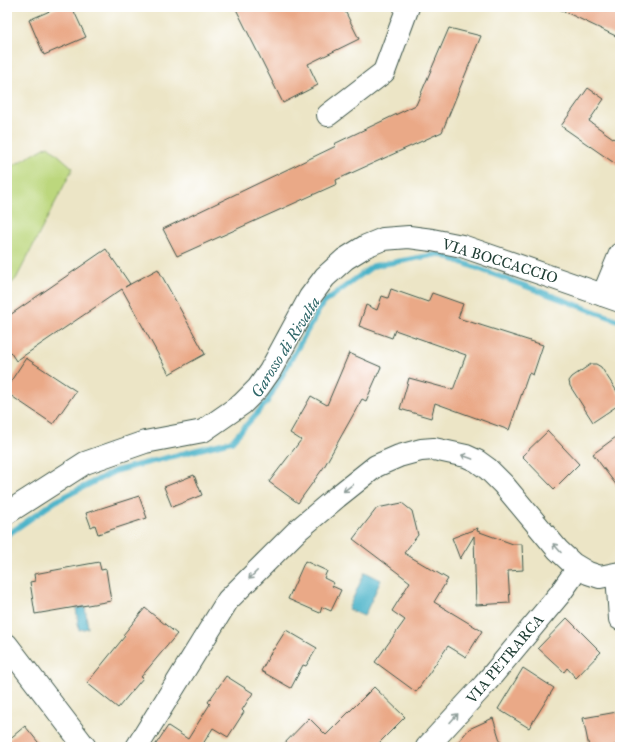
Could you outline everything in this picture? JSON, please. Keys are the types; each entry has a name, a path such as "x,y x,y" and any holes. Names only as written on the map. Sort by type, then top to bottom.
{"street":[{"path":"328,115 384,72 408,7"},
{"name":"VIA BOCCACCIO","path":"7,513 85,463 145,442 203,431 242,404 258,388 270,371 310,298 324,277 345,259 366,246 384,240 409,237 462,246 611,298"},
{"path":"611,298 620,254"},
{"path":"137,747 228,600 298,530 336,497 376,466 399,456 421,450 434,449 466,456 477,461 488,469 503,484 558,550 578,568 588,573 613,574"},
{"name":"VIA PETRARCA","path":"427,747 484,685 559,595 578,568"},
{"path":"559,595 613,574"},
{"path":"613,574 620,619"},
{"path":"7,645 85,747"}],"green space":[{"path":"48,146 73,168 16,279 7,288 7,169"}],"water":[{"path":"365,572 381,580 364,616 348,609"},
{"path":"85,607 88,628 79,630 76,608"}],"building":[{"path":"59,7 72,7 86,37 44,55 29,20"},
{"path":"235,7 343,7 359,39 308,64 318,85 283,103"},
{"path":"555,7 620,7 620,38"},
{"path":"449,28 481,36 442,132 336,180 337,184 177,256 163,229 336,146 334,144 416,105"},
{"path":"588,88 604,99 589,121 620,143 620,167 561,126"},
{"path":"106,249 130,284 125,287 158,269 205,354 169,374 122,289 16,361 7,347 7,317"},
{"path":"391,289 428,302 432,293 463,304 458,318 543,345 533,375 529,373 509,430 435,403 431,418 400,409 409,378 453,390 466,355 395,330 392,338 359,326 366,305 377,310 382,296 388,298"},
{"path":"349,353 381,367 366,401 362,399 324,467 298,503 269,482 301,440 290,433 311,396 327,405"},
{"path":"26,358 76,391 53,424 7,393 7,387"},
{"path":"591,364 596,364 601,367 620,396 620,404 593,422 570,386 569,381 572,377"},
{"path":"548,431 579,464 554,489 522,456"},
{"path":"620,434 620,490 593,454"},
{"path":"194,475 202,495 172,507 164,487"},
{"path":"139,496 147,518 98,534 95,525 91,527 86,513"},
{"path":"402,503 412,511 418,535 404,553 448,579 434,602 482,631 466,657 448,646 416,692 375,662 405,620 392,611 410,582 353,539 377,508"},
{"path":"478,528 477,531 513,544 522,544 523,570 508,571 510,603 476,605 474,536 460,559 452,538"},
{"path":"305,561 327,571 324,578 334,583 332,586 341,590 331,611 322,607 320,613 288,599"},
{"path":"99,562 101,570 106,569 111,601 35,614 30,582 35,581 34,574"},
{"path":"145,608 177,634 141,677 143,678 118,708 87,683 125,636 123,635"},
{"path":"567,618 601,652 576,678 567,668 564,672 538,648"},
{"path":"286,630 317,648 306,666 303,665 291,688 261,671 273,649"},
{"path":"523,668 554,688 529,728 498,709"},
{"path":"226,676 253,693 242,710 244,712 228,737 213,728 201,747 154,747 168,726 188,739 210,704 208,702"},
{"path":"374,687 405,717 375,747 281,747 309,718 326,735"},
{"path":"617,712 620,731 620,744 606,747 589,747 583,718"},
{"path":"493,718 502,747 454,747 469,729"},
{"path":"25,726 42,747 7,747 7,741"}],"waterway":[{"name":"Garosso di Rivalta","path":"7,535 56,501 115,471 232,441 267,402 323,303 373,266 439,254 620,321"}]}
